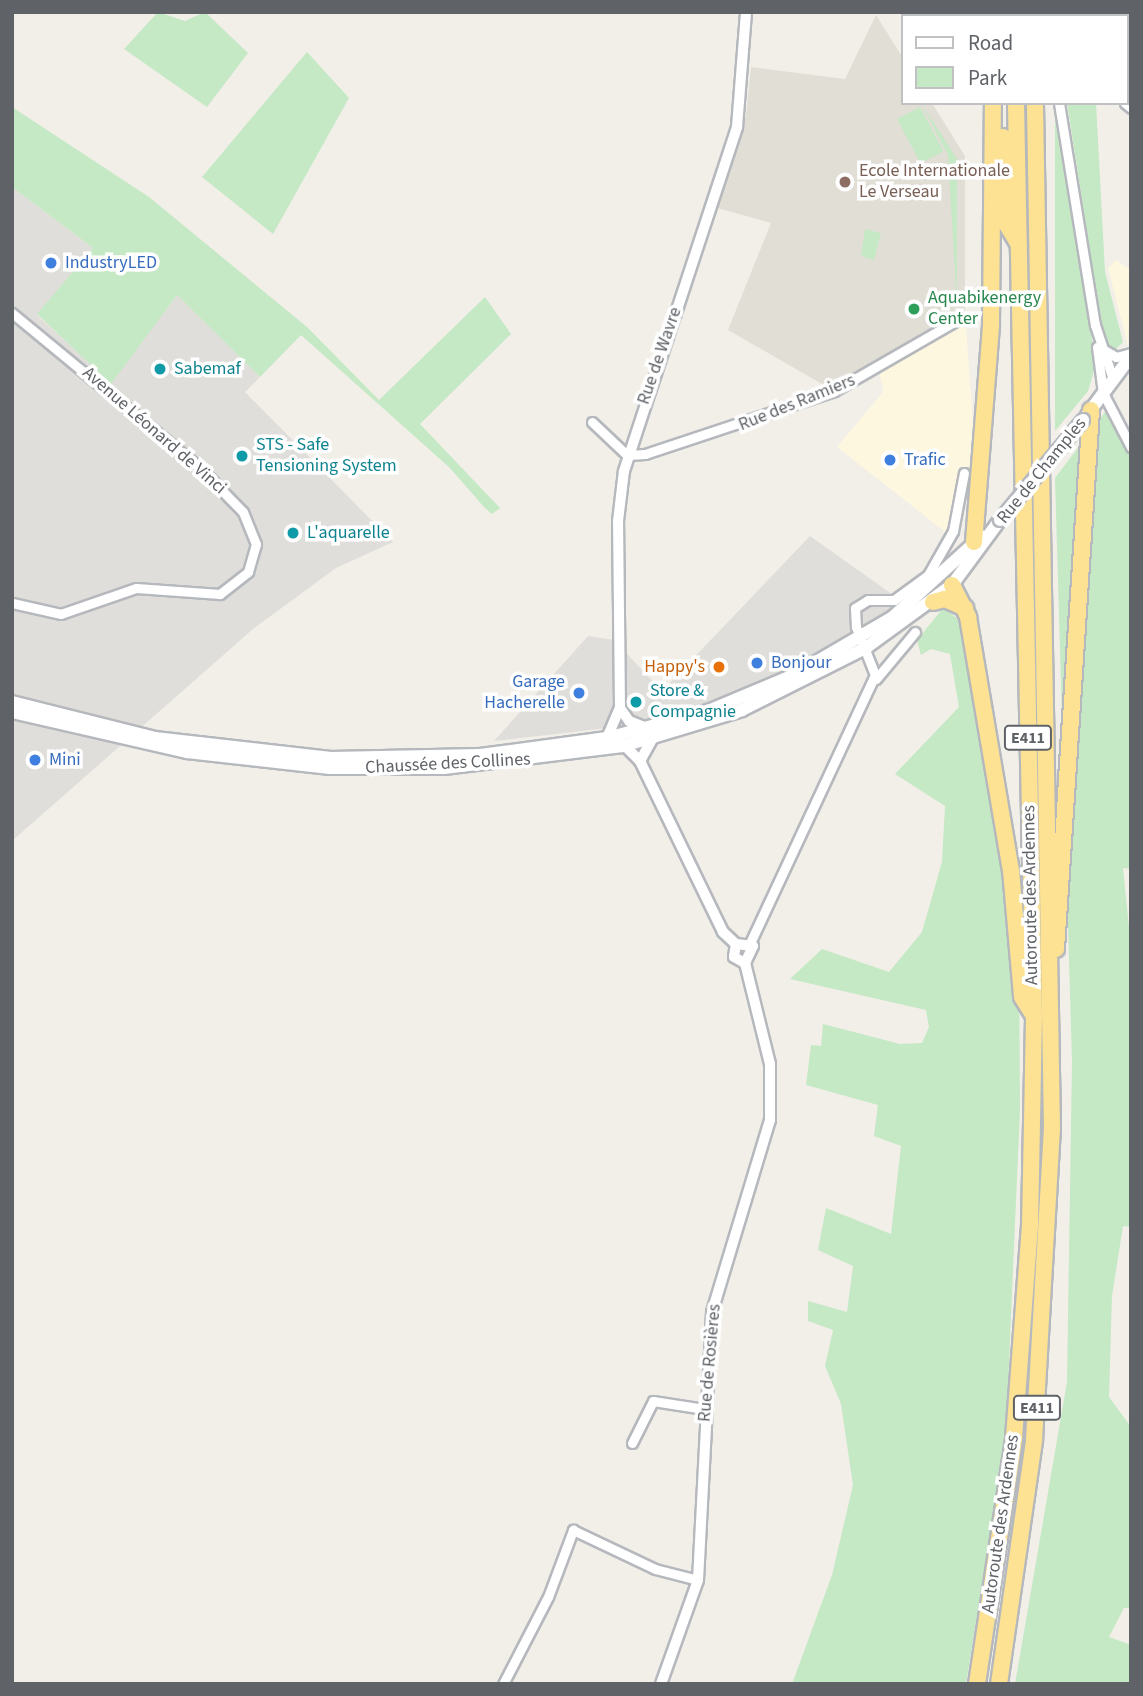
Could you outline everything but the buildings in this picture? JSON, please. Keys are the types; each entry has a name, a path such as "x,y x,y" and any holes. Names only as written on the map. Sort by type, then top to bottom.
{"highway":[{"path":"989,529 979,497 991,324 993,105"},
{"path":"1001,105 1007,225 1019,246"},
{"name":"Autoroute des Ardennes","path":"977,1684 1022,1344 1034,1017 1016,105"},
{"name":"Autoroute des Ardennes","path":"999,1684 1043,1343 1051,965 1035,105"},
{"path":"1051,965 1062,928 1087,415"},
{"path":"979,497 989,529"},
{"path":"952,585 965,608 1011,870 1022,997 1034,1017"},
{"path":"933,602 945,599 965,608"}],"main road":[{"name":"Rue de Champles","path":"989,529 1087,415 1131,354"},
{"path":"864,642 933,602 952,585 954,573 989,529"},
{"path":"864,642 913,602 989,529"},
{"name":"Chaussée des Collines","path":"12,702 119,729 150,741 260,763 387,769 497,764 625,740 773,697 864,642"},
{"name":"Chaussée des Collines","path":"12,712 106,736 263,753 389,759 607,738 625,740"}],"street":[{"name":"Rue de Wavre","path":"607,738 620,708 618,522 627,455 737,128 746,12"},
{"path":"1059,105 1095,326 1103,393 1131,447"},
{"name":"Avenue Léonard de Vinci","path":"12,313 206,474 248,519 256,544 248,572 224,593 207,597 136,588 61,614 12,603"},
{"name":"Rue des Ramiers","path":"627,455 744,425 834,391 954,322"},
{"path":"1095,326 1113,379"},
{"path":"1103,349 1116,357 1131,354"},
{"path":"592,422 627,455"},
{"path":"736,944 734,957 745,963 753,955 750,943 873,682 876,668 864,642 855,608 904,595 944,551 964,473"},
{"path":"873,682 915,632"},
{"path":"620,708 634,725 653,733 640,761"},
{"path":"625,740 640,761 723,932 736,944 750,943"},
{"name":"Rue de Rosières","path":"661,1684 698,1580 704,1409 717,1289 757,1173 771,1107 764,1032 745,963"},
{"path":"632,1443 653,1401 704,1409"},
{"path":"503,1684 548,1597 573,1530 654,1569 698,1580"}],"shaded area":[{"name":"Ecole Internationale Le Verseau","path":"876,15 902,56 902,105 933,105 965,156 965,312 829,388 728,330 771,223 717,208 746,115 751,67 845,79"},
{"path":"12,187 93,248 37,315 111,383 177,295 260,377 245,392 393,542 336,568 253,629 12,841"},
{"path":"1116,260 1131,270 1128,346 1108,268"},
{"path":"965,312 974,439 969,488 948,534 837,447 883,392 878,364"},
{"path":"810,536 903,602 789,669 723,699 642,724 494,741 588,636 614,640 662,691"}],"green space":[{"path":"158,12 185,21 205,12 248,53 207,107 124,49"},
{"path":"307,52 349,98 273,234 202,177"},
{"path":"922,105 957,159 957,306 948,155"},
{"path":"1067,105 1096,105 1105,272 1123,342 1113,352 1104,342"},
{"path":"12,107 149,197 307,327 379,400 485,297 511,334 420,424 500,508 492,514 450,468 301,335 260,377 177,295 111,384 37,314 93,248 12,187"},
{"path":"920,107 943,151 921,163 897,119"},
{"path":"1055,118 1096,364 1088,391 1055,431"},
{"path":"865,229 881,233 874,260 861,256"},
{"path":"1106,411 1131,457 1131,869 1123,868 1131,947 1131,1227 1123,1226 1112,1296 1109,1397 1131,1427 1131,1608 1124,1608 1109,1637 1131,1645 1131,1684 1015,1684 1067,1382 1072,1062 1055,478"},
{"path":"944,607 962,623 1019,969 1020,1109 1006,1431 966,1684 792,1684 832,1575 853,1485 841,1404 825,1366 833,1330 808,1321 808,1301 847,1312 853,1266 818,1250 826,1208 891,1234 901,1146 874,1136 878,1105 806,1085 811,1045 821,1046 823,1024 900,1044 922,1043 929,1027 926,1010 790,979 822,949 889,972 922,932 942,862 945,806 895,774 959,707 950,654 931,649 921,655 917,640"}],"place":[{"name":"Ecole Internationale Le Verseau","path":"845,182"},
{"name":"IndustryLED","path":"51,263"},
{"name":"Aquabikenergy Center","path":"914,309"},
{"name":"Sabemaf","path":"160,369"},
{"name":"STS - Safe Tensioning System","path":"242,456"},
{"name":"Trafic","path":"890,460"},
{"name":"L'aquarelle","path":"293,533"},
{"name":"Bonjour","path":"757,663"},
{"name":"Happy's","path":"719,667"},
{"name":"Garage Hacherelle","path":"579,693"},
{"name":"Store & Compagnie","path":"636,702"},
{"name":"Mini","path":"35,760"}]}
